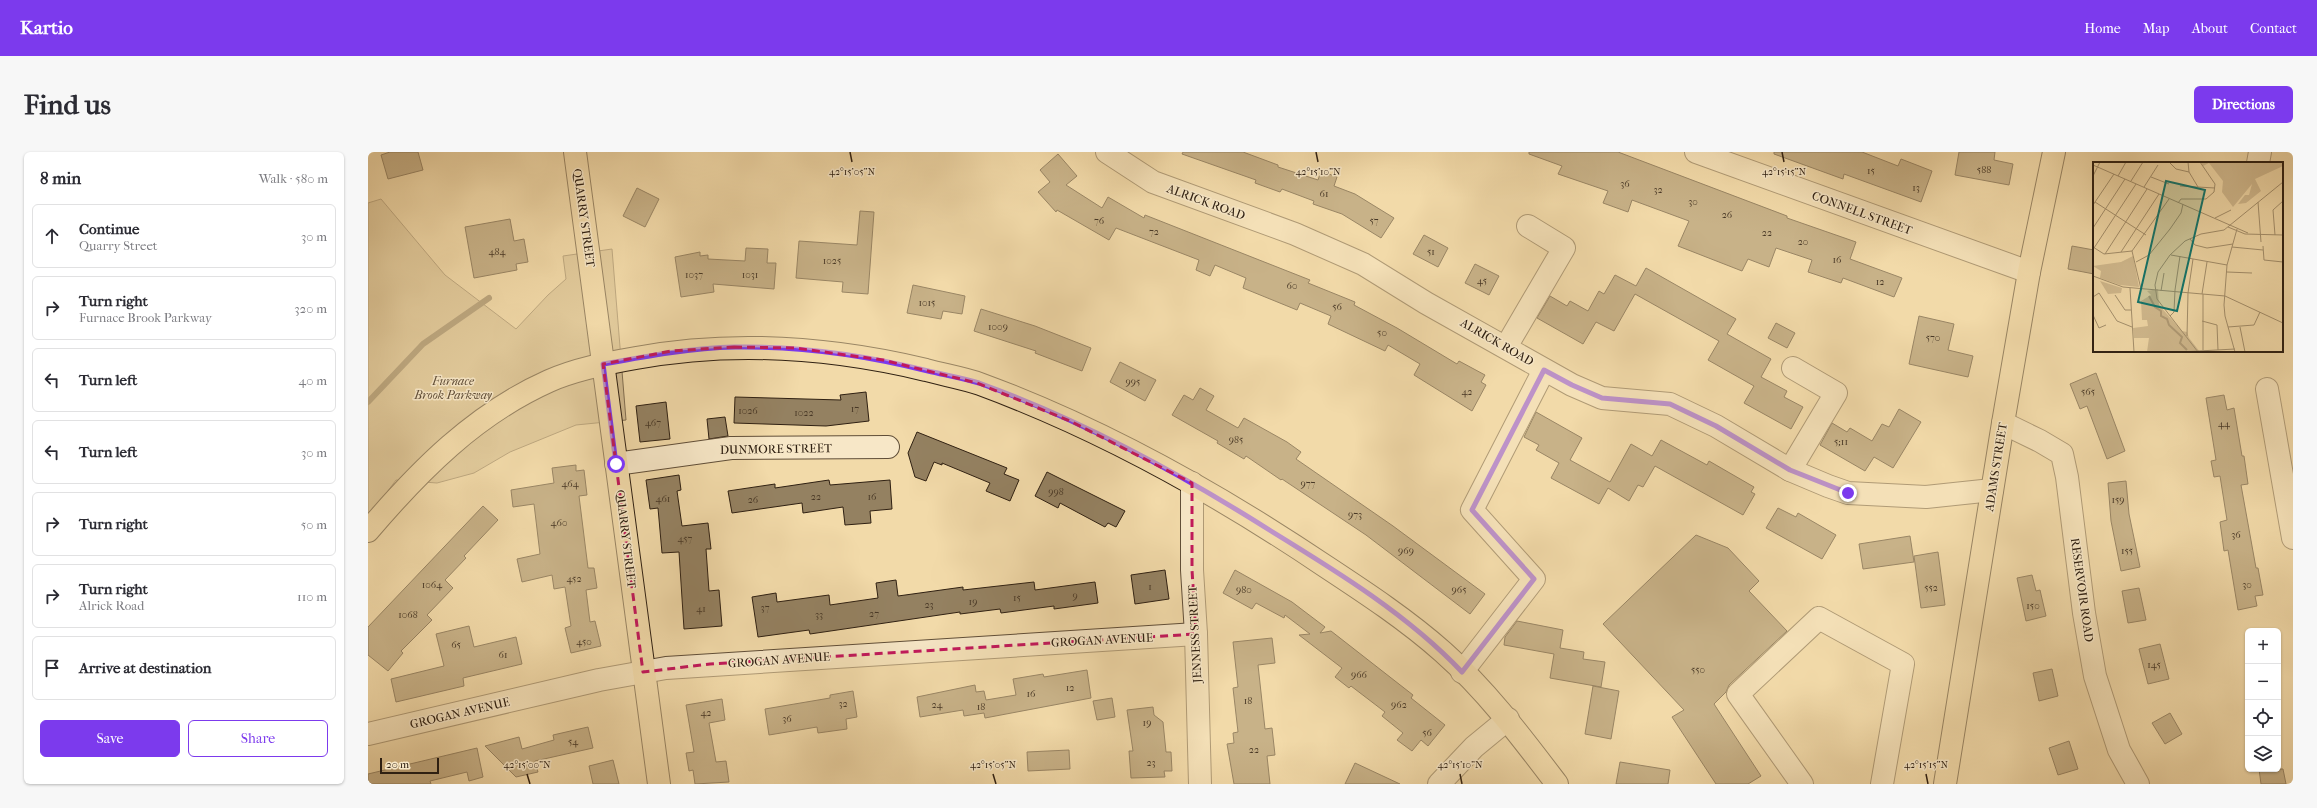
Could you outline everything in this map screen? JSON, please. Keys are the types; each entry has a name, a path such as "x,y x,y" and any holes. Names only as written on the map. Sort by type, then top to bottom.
{"main road":[{"name":"ADAMS STREET","path":"1945,784 1992,490 2029,272 2054,152"},
{"name":"QUARRY STREET","path":"577,153 643,672 659,784"},
{"path":"368,531 425,468 482,420 516,398 552,379 603,364 671,351 734,347 795,348 883,360 977,383 1070,421 1192,483 1292,544 1396,614 1445,653 1508,719 1557,784"}],"street":[{"name":"ALRICK ROAD","path":"1107,152 1153,182 1295,234 1363,264 1426,303 1572,385 1602,398 1670,404 1716,426 1790,470 1848,493 1926,496 1992,490"},
{"name":"CONNELL STREET","path":"1696,152 2029,272"},
{"path":"2258,162 2260,152"},
{"path":"1506,347 1564,248 1528,226"},
{"path":"1790,470 1836,393 1793,368"},
{"path":"1462,672 1534,579 1472,510 1544,370"},
{"path":"2267,389 2293,538"},
{"name":"RESERVOIR ROAD","path":"2003,423 2040,441 2062,454 2067,477 2084,614 2095,676 2119,750 2138,784"},
{"name":"DUNMORE STREET","path":"616,464 731,448 888,447"},
{"name":"JENNESS STREET","path":"1192,483 1192,570 1196,634 1200,784"},
{"path":"1802,784 1738,694 1820,618 1903,664 1882,784"},
{"name":"GROGAN AVENUE","path":"368,734 643,672 710,664 1196,634"},
{"path":"1439,784 1474,747 1508,719"}],"highlighted area":[{"path":"734,347 795,348 883,360 977,383 1070,421 1192,483 1192,570 1196,634 710,664 643,672 603,364 671,351"}],"green space":[{"name":"Furnace Brook Parkway","path":"381,199 445,275 516,329 548,295 566,279 563,256 612,249 626,420 576,425 510,452 474,473 437,483 396,480 368,518 368,203"}],"building":[{"path":"390,152 418,152 423,170 388,179 381,155"},
{"path":"1183,152 1243,152 1278,165 1278,167 1318,180 1321,171 1337,177 1334,186 1355,194 1394,218 1381,238 1342,214 1313,204 1314,201 1282,189 1280,192 1255,183 1256,180 1182,154"},
{"path":"1529,152 1618,152 1787,216 1787,218 1856,242 1850,259 1902,278 1894,297 1843,278 1841,283 1808,272 1812,260 1776,248 1769,267 1748,259 1742,271 1678,246 1689,221 1632,200 1628,212 1603,203 1608,191 1558,174 1562,166 1529,154"},
{"path":"1774,152 1862,152 1898,166 1901,159 1932,171 1921,202 1844,174 1843,179 1774,154"},
{"path":"1959,152 1995,152 1994,160 2013,164 2009,185 1955,175"},
{"path":"1058,154 1077,176 1066,185 1102,208 1108,197 1144,218 1145,215 1310,280 1308,283 1355,302 1354,305 1397,328 1457,364 1459,361 1485,375 1481,382 1486,385 1472,411 1414,375 1420,364 1388,345 1385,351 1328,324 1331,316 1300,303 1297,310 1243,288 1246,278 1215,265 1210,276 1196,270 1199,260 1116,228 1109,240 1057,210 1056,212 1038,192 1050,182 1040,170"},
{"path":"637,188 659,199 645,227 623,216"},
{"path":"860,211 874,212 868,294 842,292 843,282 796,278 799,241 857,245"},
{"path":"510,219 514,241 524,239 528,262 516,264 517,270 474,278 465,227"},
{"path":"1424,235 1448,248 1438,267 1413,254"},
{"path":"2072,246 2093,250 2093,274 2068,269"},
{"path":"746,248 768,249 767,263 776,263 774,289 713,284 714,292 681,297 675,257 700,252 700,256 708,255 708,259 745,261"},
{"path":"1475,264 1499,276 1489,295 1465,283"},
{"path":"1646,268 1736,319 1727,334 1771,359 1761,377 1787,391 1784,397 1803,407 1791,429 1744,403 1754,386 1708,360 1719,341 1635,294 1614,331 1596,322 1583,344 1537,318 1550,296 1567,306 1570,301 1588,311 1599,291 1604,294 1615,275 1636,286"},
{"path":"913,285 965,296 962,314 943,311 941,319 907,313"},
{"path":"981,309 1035,326 1091,348 1082,371 1035,353 1036,351 974,331"},
{"path":"1919,316 1954,324 1948,350 1973,356 1968,377 1909,364"},
{"path":"1776,323 1795,333 1787,348 1768,338"},
{"path":"1120,362 1156,380 1145,401 1110,382"},
{"path":"2096,373 2125,451 2107,459 2087,406 2080,409 2070,384"},
{"path":"1200,388 1214,396 1206,410 1238,428 1244,418 1287,442 1301,452 1296,459 1393,526 1485,594 1470,614 1366,535 1246,456 1244,459 1217,443 1218,441 1172,415 1184,395 1193,400"},
{"path":"866,392 869,421 826,426 734,423 735,397 841,400 840,395"},
{"path":"2224,395 2227,410 2234,408 2242,456 2244,456 2248,484 2241,485 2256,568 2258,568 2263,595 2255,596 2257,606 2238,610 2228,550 2224,551 2220,522 2227,520 2220,476 2214,477 2211,461 2216,460 2206,398"},
{"path":"666,402 670,439 640,442 636,406"},
{"path":"1899,409 1921,422 1893,468 1874,457 1865,471 1820,445 1832,423 1847,432 1850,428 1872,441 1882,424 1889,427"},
{"path":"1536,412 1582,438 1570,460 1610,482 1631,444 1652,456 1661,440 1707,465 1709,461 1754,487 1751,492 1755,494 1743,515 1655,466 1643,487 1638,485 1629,501 1608,488 1599,504 1551,478 1559,463 1536,450 1539,445 1524,437"},
{"path":"725,417 728,436 709,439 707,419"},
{"path":"917,432 1007,468 1004,474 1019,480 1010,501 986,491 990,483 942,463 942,465 934,462 926,481 915,477 908,453"},
{"path":"576,465 576,471 584,470 587,495 579,496 588,568 594,568 597,588 586,590 590,622 595,621 601,646 571,653 565,628 571,626 565,587 554,589 552,575 522,582 517,559 540,554 534,504 513,507 511,490 554,483 552,468"},
{"path":"1047,472 1125,511 1116,527 1108,523 1105,527 1060,503 1058,508 1035,496"},
{"path":"679,475 681,490 677,491 682,526 708,523 711,549 706,549 709,591 719,590 722,626 684,629 679,552 662,553 658,508 650,509 646,480"},
{"path":"829,480 830,485 890,480 892,509 870,511 871,523 845,525 843,507 803,513 802,503 732,513 728,491 775,484 775,488"},
{"path":"2126,481 2129,514 2140,567 2121,571 2111,521 2108,483"},
{"path":"483,506 498,520 464,556 466,558 445,580 453,588 427,615 432,620 401,651 403,653 388,671 368,655 368,627"},
{"path":"1778,508 1796,517 1798,513 1836,535 1822,559 1766,528"},
{"path":"1696,535 1728,548 1759,581 1749,591 1787,631 1729,685 1726,692 1714,704 1761,776 1748,784 1716,784 1672,717 1684,710 1603,624"},
{"path":"1910,536 1914,562 1863,569 1859,544"},
{"path":"1938,552 1945,605 1921,608 1914,556"},
{"path":"1165,570 1169,599 1135,604 1131,575"},
{"path":"1235,570 1292,602 1325,627 1320,633 1331,631 1413,695 1411,698 1445,725 1428,746 1421,740 1412,751 1397,740 1403,733 1382,716 1385,712 1351,686 1349,688 1335,677 1342,668 1299,635 1310,634 1285,615 1284,618 1256,603 1252,609 1223,593"},
{"path":"2032,575 2036,591 2040,590 2046,616 2026,621 2017,578"},
{"path":"896,580 898,596 963,587 963,590 1034,582 1035,590 1095,582 1098,603 1054,609 1054,606 1001,613 1000,609 960,614 960,612 810,634 809,630 758,637 752,597 776,593 777,602 829,595 830,605 878,598 876,583"},
{"path":"2139,588 2146,620 2128,623 2122,591"},
{"path":"1517,621 1563,630 1560,648 1584,652 1583,659 1605,662 1601,687 1550,678 1554,654 1504,645 1505,637"},
{"path":"469,626 474,647 516,637 522,664 463,678 464,686 396,702 391,679 444,666 436,634"},
{"path":"1272,638 1275,663 1258,665 1265,729 1272,728 1275,755 1267,756 1270,784 1234,784 1227,744 1234,743 1233,733 1238,732 1233,688 1238,687 1233,642"},
{"path":"2160,644 2169,679 2148,684 2139,649"},
{"path":"2052,669 2058,696 2039,701 2033,673"},
{"path":"1087,670 1091,698 985,718 984,713 964,716 963,710 920,717 917,697 975,685 976,692 984,691 986,700 1016,695 1013,679 1043,674 1044,677"},
{"path":"1593,686 1619,691 1611,739 1585,734"},
{"path":"853,691 857,717 846,719 847,729 818,733 817,727 769,735 765,709 830,698 830,695"},
{"path":"1112,698 1115,717 1097,720 1093,701"},
{"path":"722,699 725,720 709,723 716,762 726,761 729,782 695,784 693,770 689,771 686,753 694,752 686,705"},
{"path":"1153,707 1154,715 1163,722 1166,752 1171,752 1172,771 1164,771 1165,777 1131,778 1129,751 1133,751 1127,710"},
{"path":"2170,713 2182,734 2165,744 2152,723"},
{"path":"588,727 593,748 535,761 538,772 516,777 485,746 519,737 522,749 554,740 553,735"},
{"path":"2069,741 2078,769 2058,775 2049,748"},
{"path":"477,748 483,777 469,781 467,772 430,781 431,784 368,784 368,774"},
{"path":"1069,750 1070,769 1028,771 1027,752"},
{"path":"613,760 619,784 593,784 589,766"},
{"path":"1620,762 1670,770 1668,784 1616,784"},
{"path":"1355,763 1400,784 1345,784"},
{"path":"2281,769 2283,769 2286,784 2261,784 2259,772 2281,772"}],"waterway":[{"path":"368,402 423,344 489,298"}],"route":[{"path":"616,464 603,364 671,351 734,347 795,348 883,360 977,383 1070,421 1192,483 1220,499 1292,544 1396,614 1445,653 1462,672 1534,579 1472,510 1544,370 1572,385 1602,398 1670,404 1716,426 1790,470 1848,493"}]}
